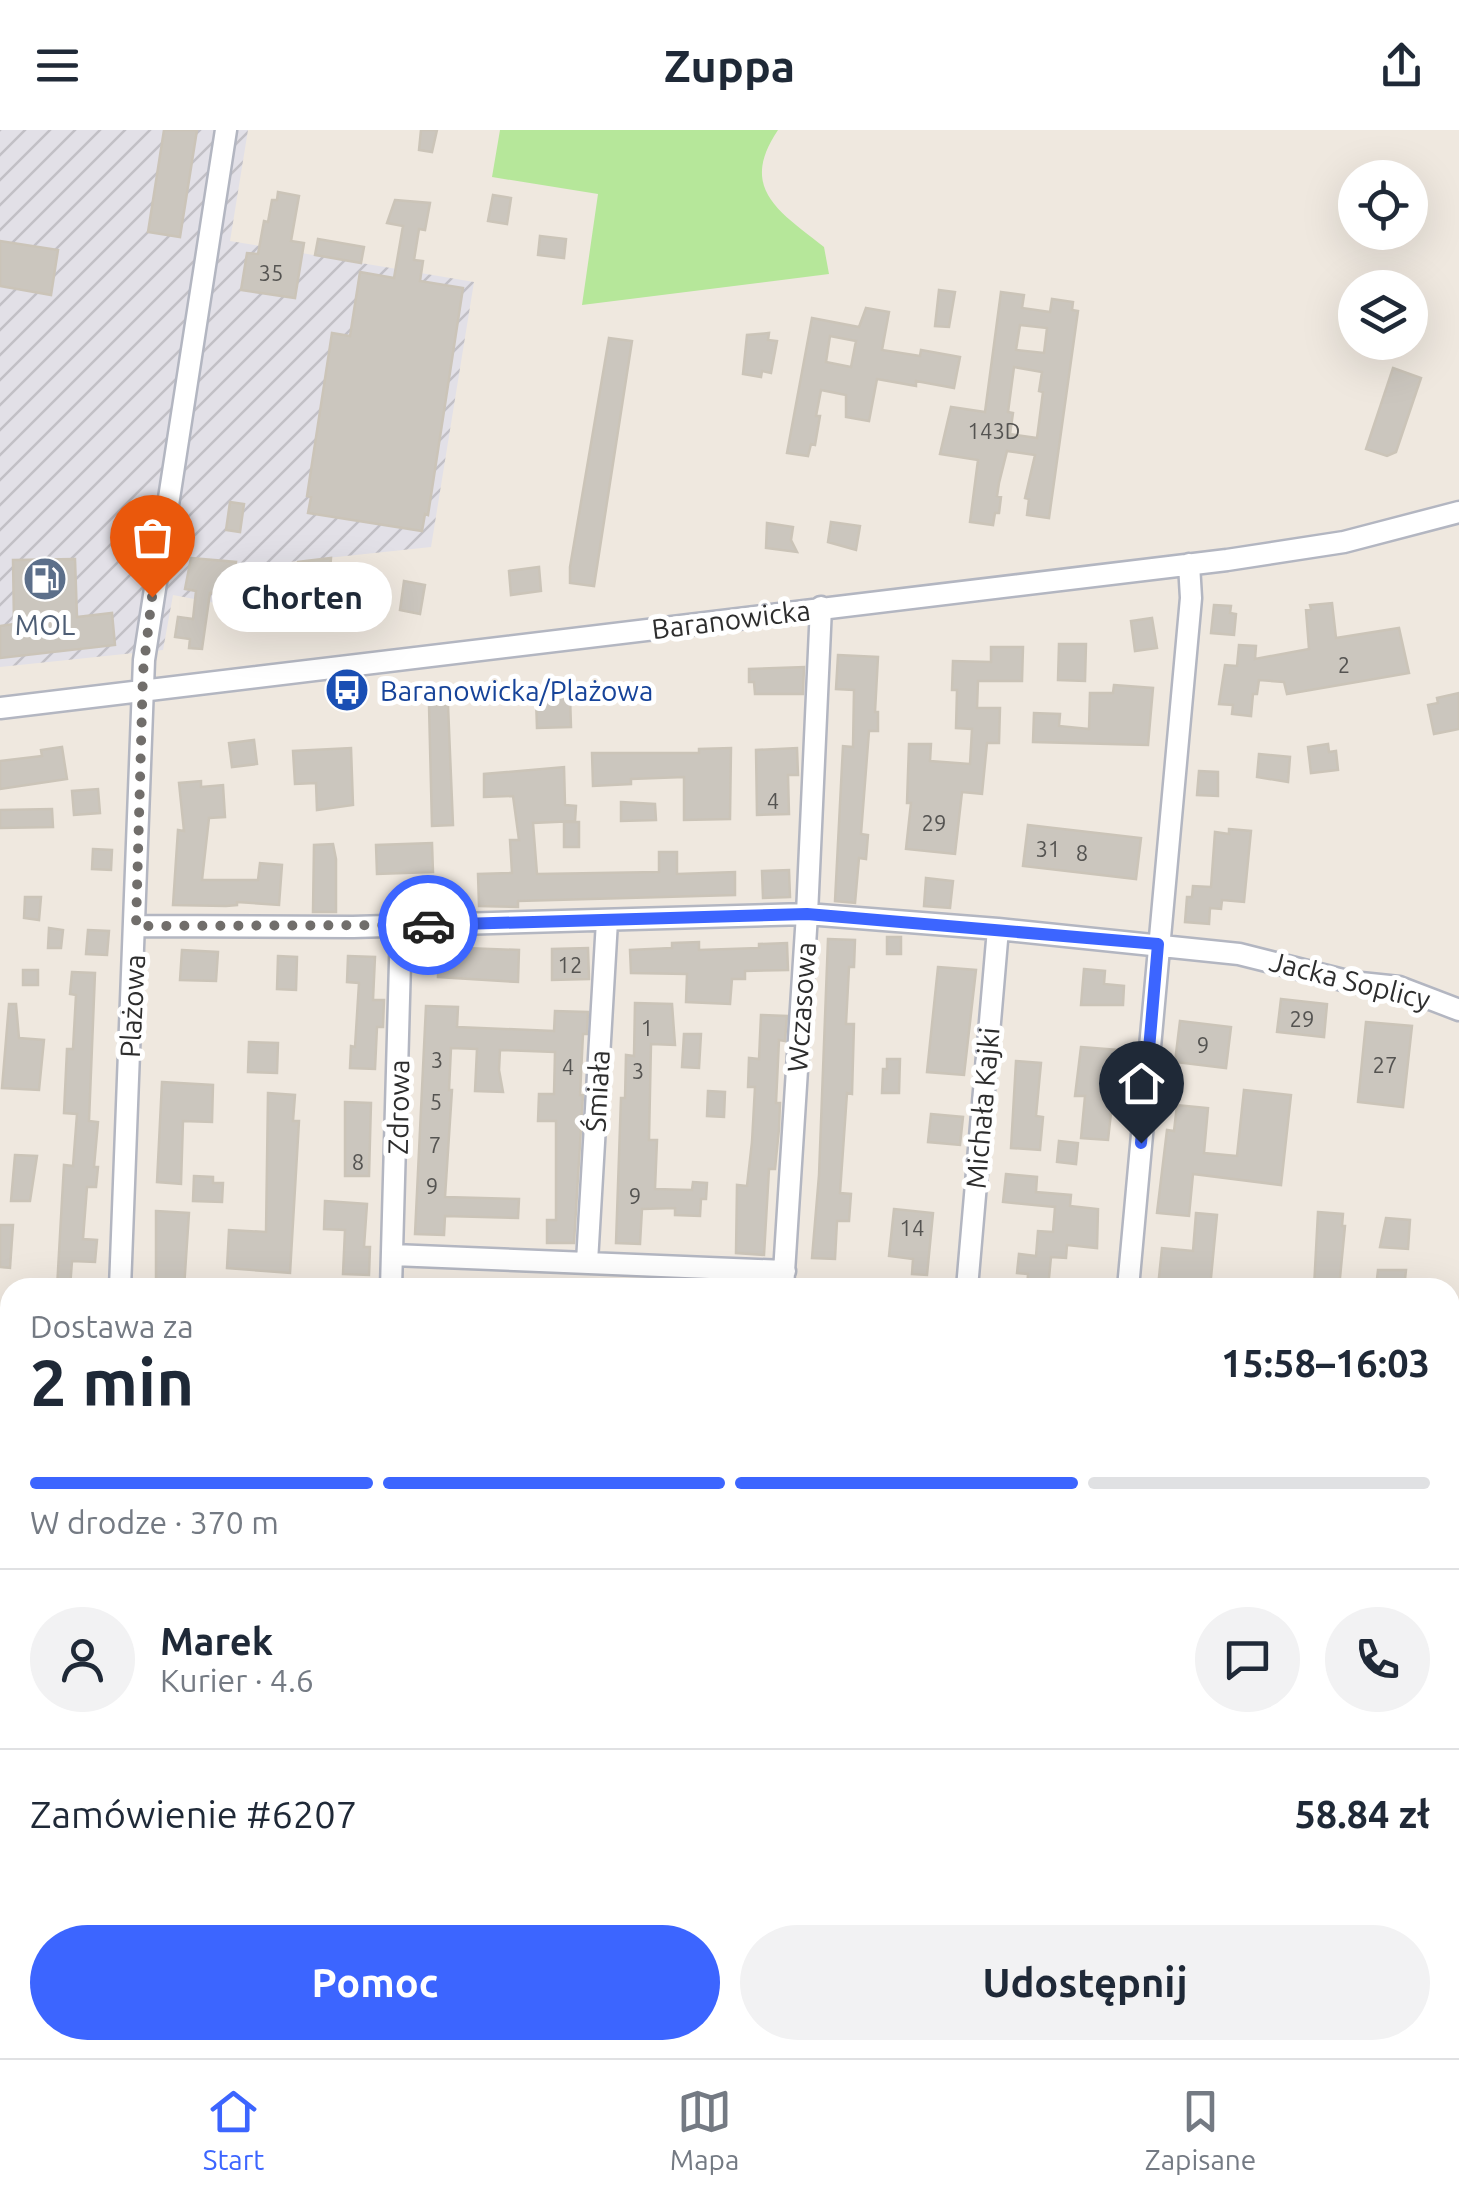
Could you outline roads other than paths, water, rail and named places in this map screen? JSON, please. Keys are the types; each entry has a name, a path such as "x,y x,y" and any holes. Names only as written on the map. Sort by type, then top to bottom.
{"street":[{"name":"Plażowa","path":"120,1278 142,693 154,584 226,130"},
{"name":"Baranowicka","path":"0,708 1190,564 1344,542 1459,512"},
{"path":"1129,1278 1191,598 1190,564"},
{"name":"Wczasowa","path":"784,1278 822,607"},
{"name":"Jacka Soplicy","path":"136,926 401,926 807,914 998,928 1239,954 1351,982 1399,987 1459,1010"},
{"name":"Śmiała","path":"588,1262 607,920"},
{"name":"Zdrowa","path":"392,1278 401,926"},
{"name":"Michała Kajki","path":"967,1278 998,928"},
{"path":"393,1256 588,1262 772,1278"}],"place":[{"name":"MOL","path":"45,579"},
{"name":"Chorten","path":"152,597"},
{"name":"Baranowicka/Plażowa","path":"347,690"}]}
